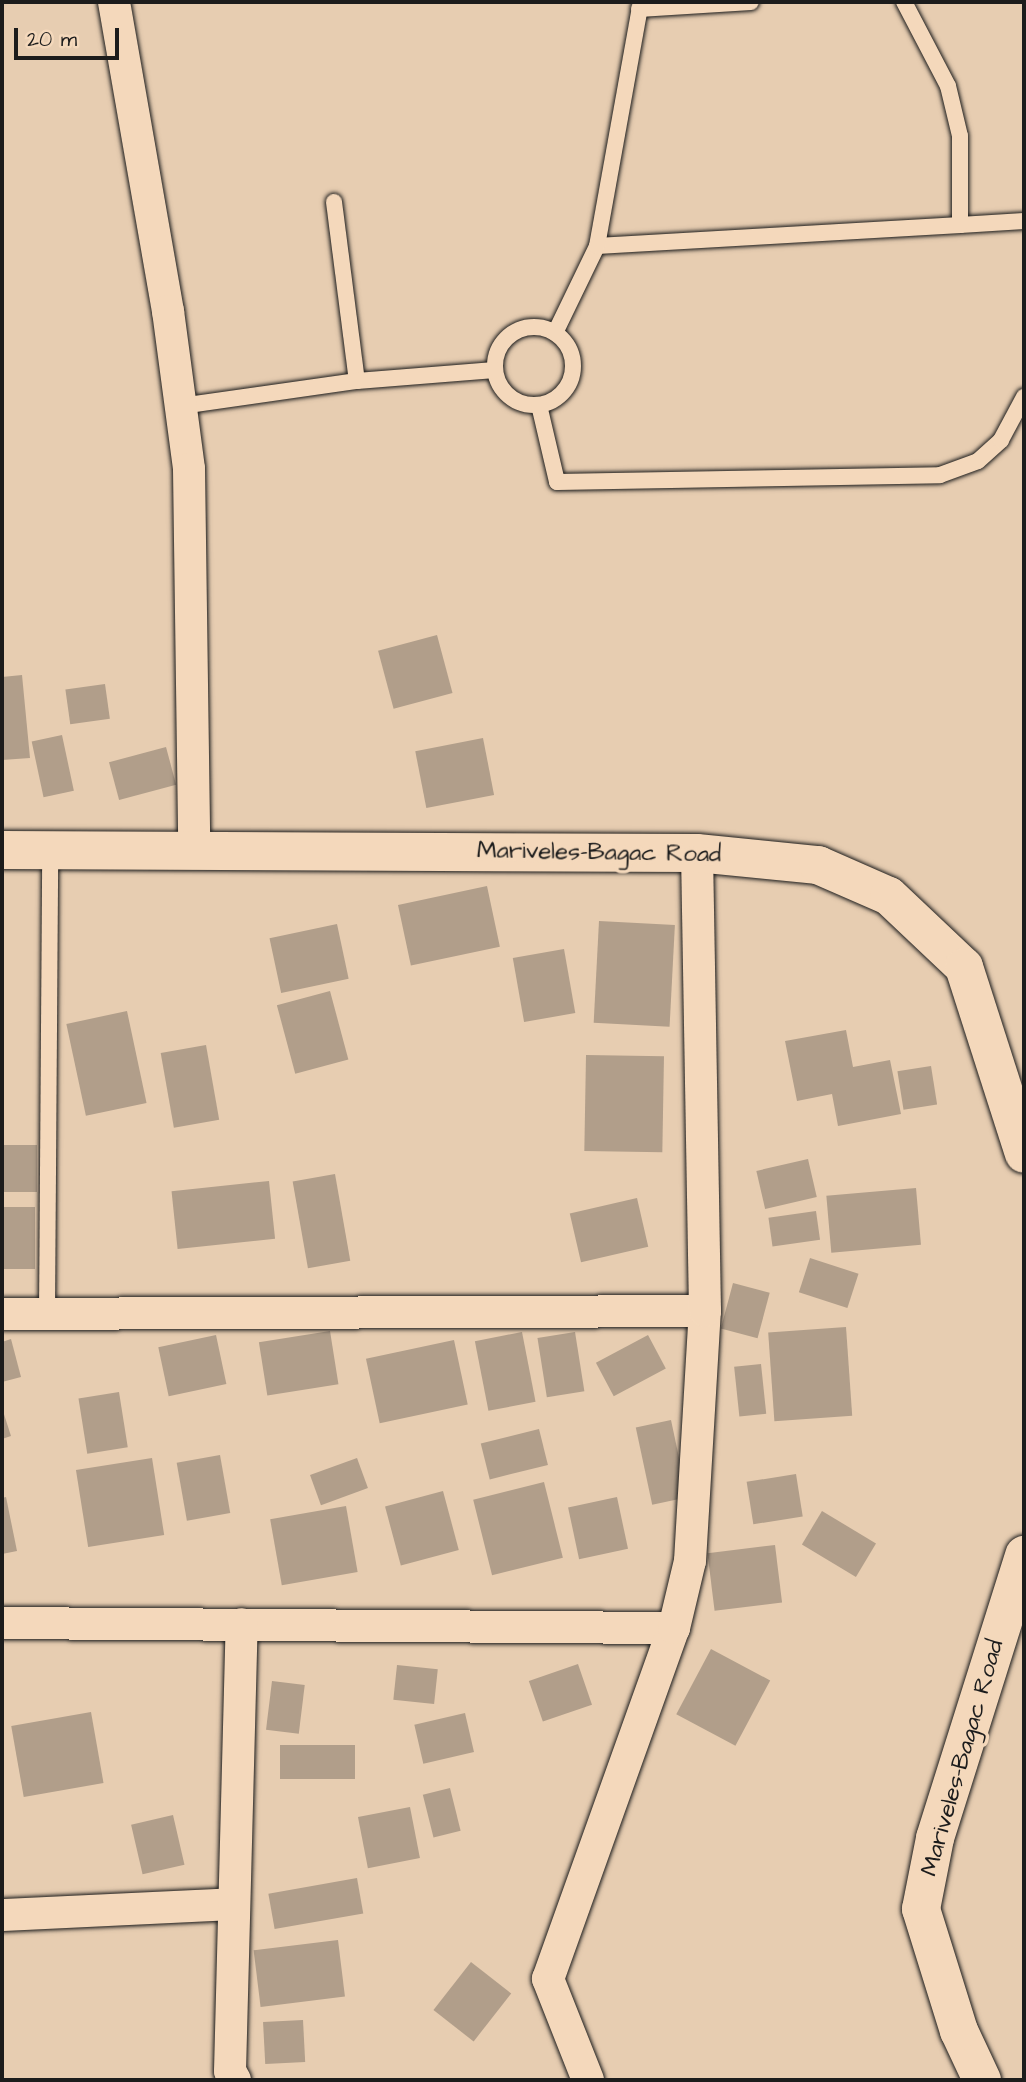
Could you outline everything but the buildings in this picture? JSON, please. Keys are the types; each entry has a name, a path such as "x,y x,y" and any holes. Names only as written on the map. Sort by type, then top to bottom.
{"main road":[{"name":"Mariveles-Bagac Road","path":"2,850 194,847 697,853 818,865 889,896 964,967 1024,1154"},
{"name":"Mariveles-Bagac Road","path":"982,2080 959,2031 921,1909 936,1838 1024,1555"}],"street":[{"path":"114,2 189,469 194,847"},
{"path":"588,2080 548,1979 674,1628 690,1561 705,1311 697,853"},
{"path":"2,1314 705,1311"},
{"path":"2,1623 674,1628"},
{"path":"235,2080 230,2071 242,1624"},
{"path":"2,1914 233,1904"}],"lane":[{"path":"555,333 597,246 640,6 751,2"},
{"path":"904,2 948,86 960,136 960,225"},
{"path":"334,202 357,381"},
{"path":"597,246 1024,221"},
{"path":"534,327 555,333 573,359 573,375 566,390 538,405 509,397 495,370 503,343 514,333 534,327"},
{"path":"181,407 357,381 495,370"},
{"path":"538,405 557,482 584,482 940,475 978,461 1001,440 1024,397"},
{"path":"47,1314 50,849"}]}
